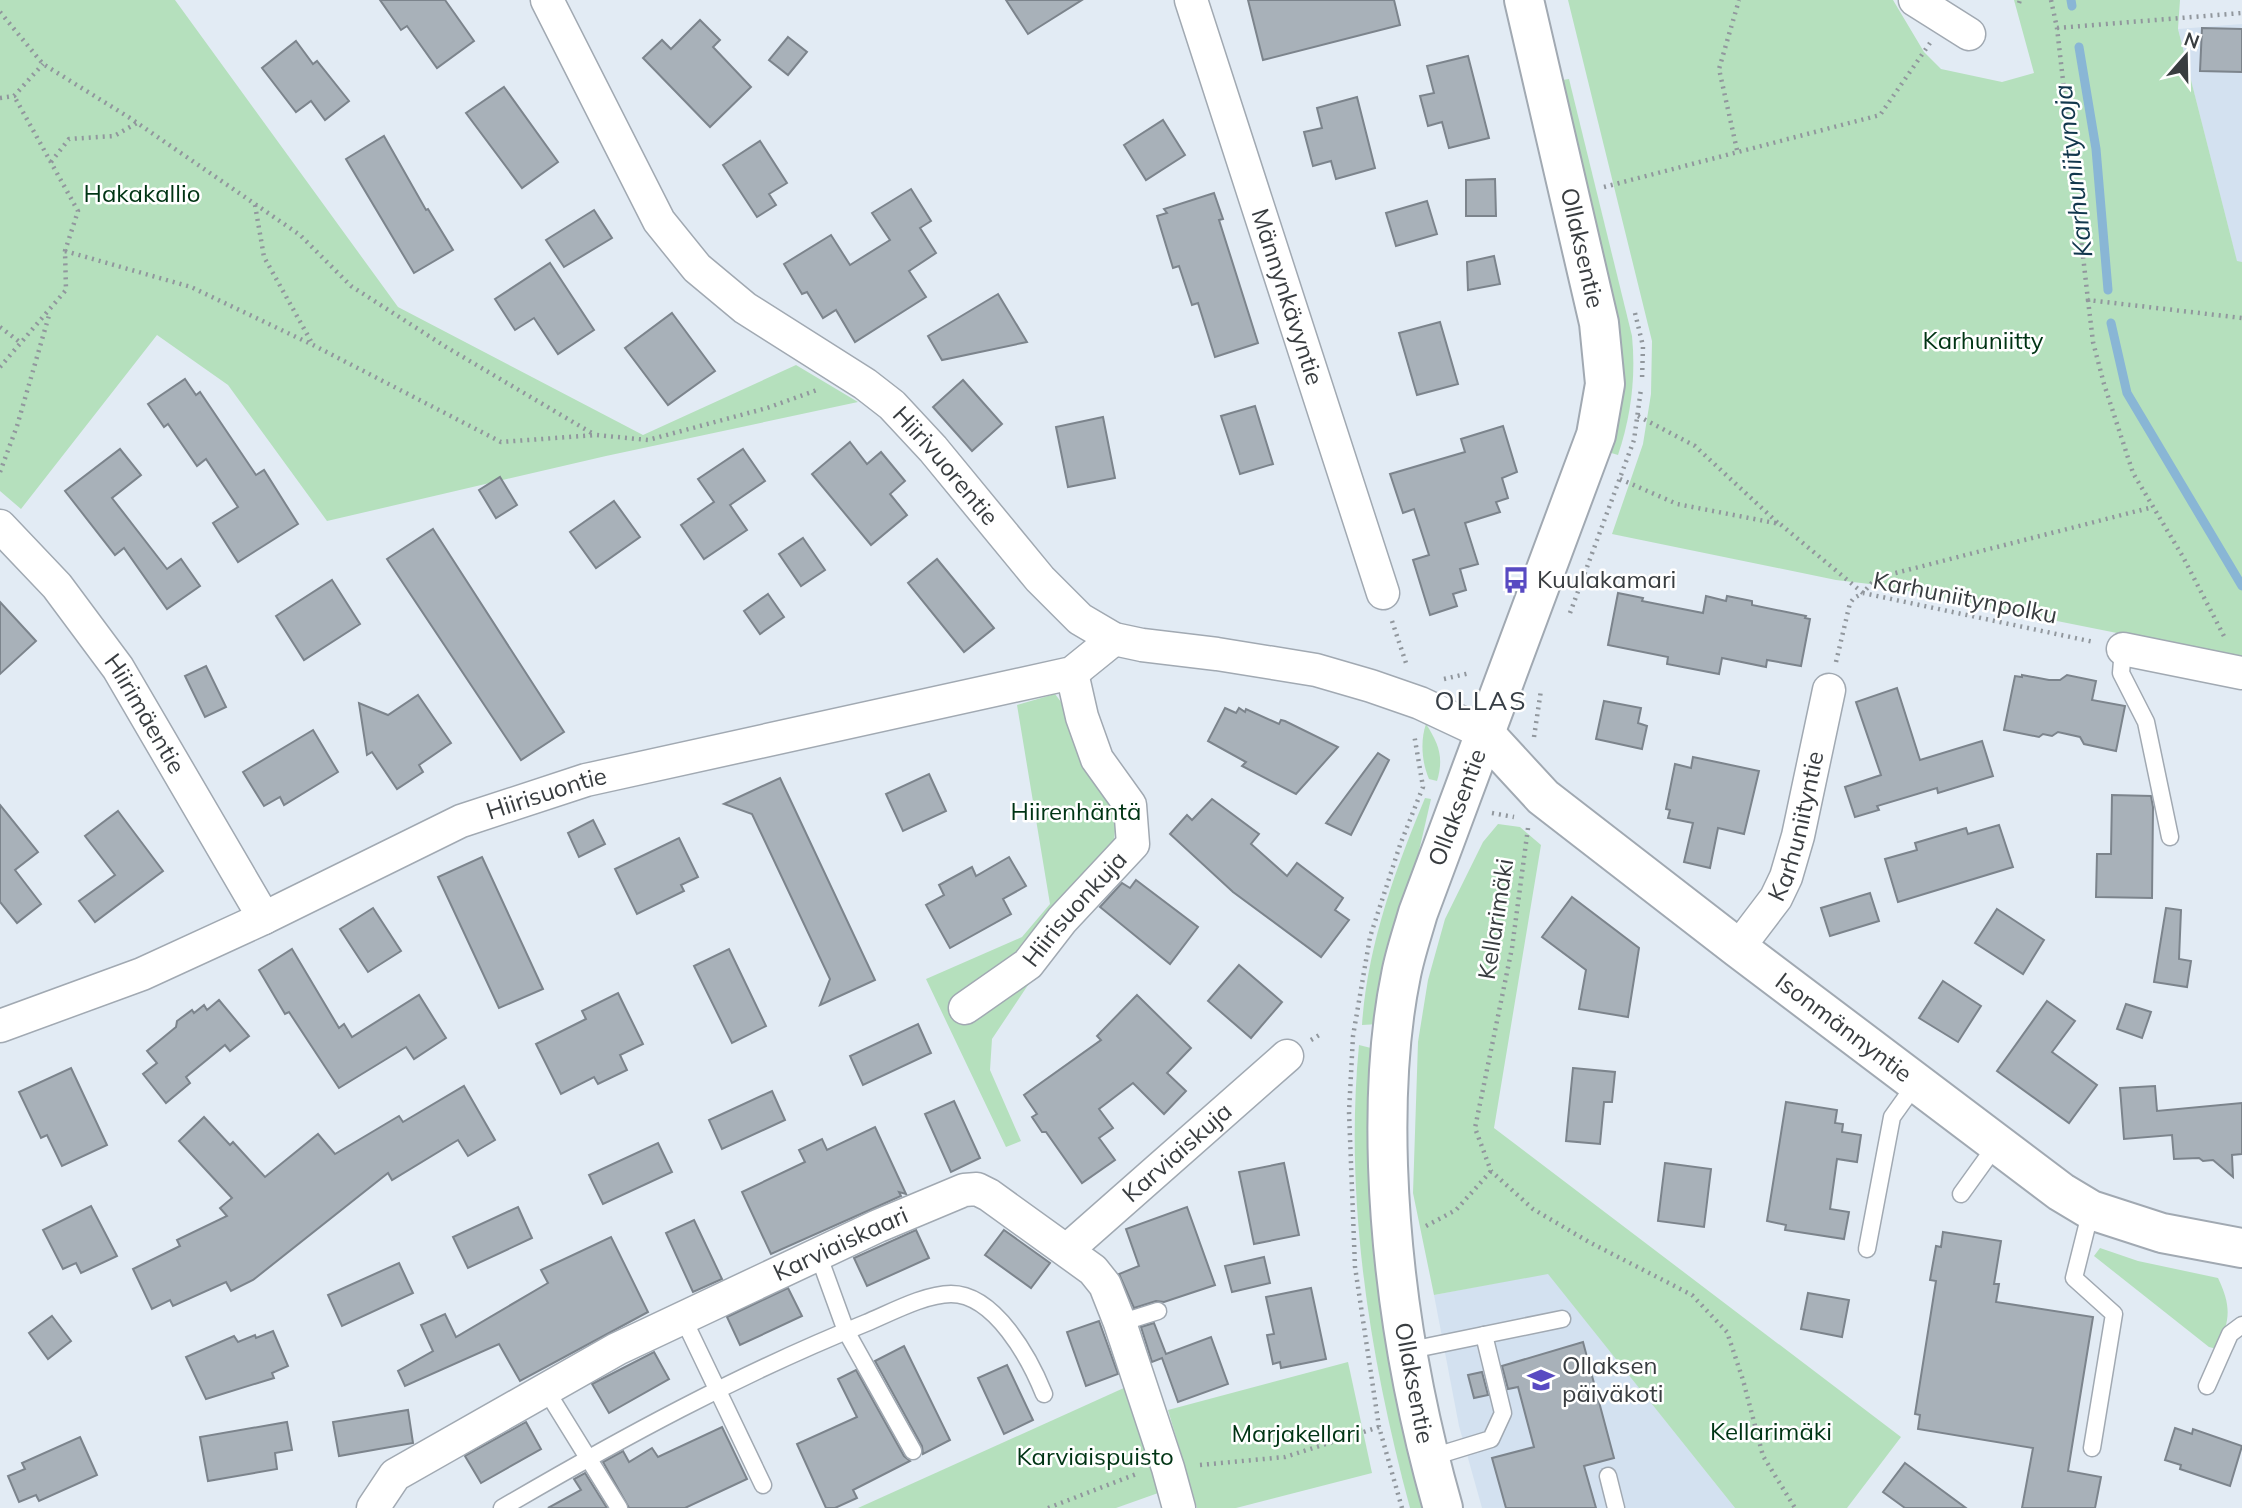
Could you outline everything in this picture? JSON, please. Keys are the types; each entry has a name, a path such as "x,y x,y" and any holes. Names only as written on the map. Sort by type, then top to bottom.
{"street":[{"name":"Hiirivuorentie","path":"547,0 659,221 697,268 745,308 854,377 892,405 933,449 1040,579 1080,619 1114,639 1316,670 1371,685 1420,703 1484,733"},
{"name":"Männynkävyntie","path":"1191,0 1383,593"},
{"name":"Ollaksentie","path":"1443,1508 1429,1458 1406,1350 1395,1276 1389,1201 1387,1119 1391,1040 1401,975 1418,913 1597,435 1605,384 1599,323 1524,0"},
{"path":"1916,0 1957,27"},
{"name":"Hiirimäentie","path":"0,526 57,586 118,668 264,918"},
{"name":"Hiirisuontie","path":"0,1026 142,974 264,918 461,821 586,780 1072,673 1114,639"},
{"path":"2123,649 2239,672"},
{"name":"Hiirisuonkuja","path":"965,1008 1028,964 1062,920 1133,844 1129,805 1097,760 1082,717 1072,673"},
{"name":"Karhuniityntie","path":"1738,948 1776,898 1786,877 1798,836 1829,690"},
{"name":"Isonmännyntie","path":"1484,733 1543,797 2061,1192 2091,1210 2162,1233 2242,1248"},
{"name":"Karviaiskuja","path":"1067,1250 1287,1056"},
{"name":"Karviaiskaari","path":"373,1508 395,1475 617,1349 818,1254 964,1189 977,1189 989,1195 1093,1270 1105,1285 1120,1323 1179,1508"}],"lane":[{"path":"2123,649 2121,673 2146,722 2170,837"},
{"path":"1867,1249 1892,1117 1917,1083"},
{"path":"1961,1194 1997,1144"},
{"path":"2091,1210 2074,1278 2114,1314 2092,1448"},
{"path":"818,1254 846,1331 913,1451"},
{"path":"502,1508 588,1458 718,1390 846,1331 930,1298 951,1294 972,1299 1003,1325 1022,1347 1044,1394"},
{"path":"1120,1323 1158,1311"},
{"path":"683,1318 763,1485"},
{"path":"1406,1350 1562,1319"},
{"path":"2207,1387 2230,1334 2242,1325"},
{"path":"1429,1458 1491,1439 1503,1413 1484,1335"},
{"path":"545,1390 619,1508"},
{"path":"1608,1476 1616,1508"}],"path":[{"path":"1737,150 1718,69 1739,0"},
{"path":"2051,0 2057,28 2088,300 2104,384 2133,473 2183,557 2229,646 2239,672"},
{"path":"0,12 43,64 137,123 300,235 351,286 446,347 596,435"},
{"path":"2057,28 2242,13"},
{"path":"1604,187 1737,150 1880,115 1957,27"},
{"path":"0,98 14,96 43,64"},
{"path":"0,367 66,290 65,251 78,211 14,96"},
{"path":"51,162 69,139 114,136 137,123"},
{"path":"255,204 264,257 313,345"},
{"path":"65,251 191,287 313,345 501,442 596,435 648,440 767,408 854,377"},
{"path":"2088,300 2242,318"},
{"path":"0,472 17,426 51,307"},
{"path":"0,327 21,343"},
{"path":"1638,415 1695,446 1780,524 1863,593 1876,578 2153,507"},
{"path":"1620,478 1677,504 1780,524"},
{"name":"Karhuniitynpolku","path":"1829,690 1847,611 1854,598 1863,593 2123,649"},
{"path":"1437,679 1450,679 1480,671"},
{"name":"Kellarimäki","path":"1530,818 1512,948 1475,1128 1491,1171 1533,1209 1589,1242 1692,1295 1727,1332 1763,1456 1795,1508"},
{"path":"1424,1227 1456,1210 1491,1171"},
{"path":"1048,1508 1132,1474 1285,1457 1379,1427"}],"shaded area":[{"path":"2242,24 2242,262 2237,262 2178,29"},
{"name":"Ollaksen päiväkoti","path":"1548,1273 1735,1508 1482,1508 1459,1426 1434,1295"}],"green space":[{"name":"Hakakallio","path":"0,0 175,0 398,307 643,435 796,365 858,402 606,456 327,521 228,385 157,335 21,509 0,491"},
{"name":"Karhuniitty","path":"1568,0 1893,0 1924,52 1941,69 2002,82 2034,73 2014,0 2180,0 2178,29 2237,261 2242,262 2242,658 1612,534 1643,444 1651,394 1652,341"},
{"path":"1569,79 1632,336 1631,396 1618,455 1608,452 1556,81"},
{"name":"Hiirenhäntä","path":"1055,694 1061,702 1076,743 1118,800 1110,881 1074,916 992,1039 990,1070 1021,1141 1006,1147 926,979 1022,937 1050,904 1017,705"},
{"path":"1426,724 1439,751 1437,781 1429,779 1425,766 1422,745"},
{"path":"1425,798 1431,799 1379,1024 1362,1025 1370,967 1384,909"},
{"name":"Kellarimäki","path":"1498,824 1520,827 1541,845 1494,1128 1901,1437 1847,1508 1735,1508 1548,1274 1434,1295 1413,1193 1418,1042 1428,980 1445,919 1483,842"},
{"path":"1359,1045 1375,1049 1429,1508 1410,1508 1372,1337 1358,1220 1355,1162"},
{"path":"2100,1248 2138,1261 2218,1278 2226,1297 2228,1314 2217,1349 2209,1347 2094,1256"},
{"name":"Marjakellari","path":"1348,1362 1372,1473 1236,1508 1197,1508 1168,1410"},
{"name":"Karviaispuisto","path":"1126,1387 1161,1492 1116,1508 858,1508"}],"building":[{"path":"380,0 445,0 474,41 437,68 407,26 401,30"},
{"path":"1006,0 1082,0 1028,34"},
{"path":"1248,0 1394,0 1400,25 1263,60"},
{"path":"700,20 720,40 713,47 751,87 710,127 643,58 662,40 671,49"},
{"path":"2202,28 2242,29 2242,72 2200,71"},
{"path":"788,37 807,52 788,75 769,60"},
{"path":"296,41 313,64 317,61 349,101 325,120 311,101 296,112 262,68"},
{"path":"1468,56 1489,138 1449,148 1442,122 1428,126 1420,96 1434,93 1427,66"},
{"path":"504,87 558,162 522,188 466,113"},
{"path":"1357,97 1375,168 1336,179 1331,161 1313,166 1304,132 1322,128 1317,108"},
{"path":"1163,120 1185,155 1146,180 1124,145"},
{"path":"384,136 426,210 428,209 453,250 414,273 346,159"},
{"path":"760,141 787,183 769,194 776,205 757,217 723,165"},
{"path":"1495,179 1496,216 1466,216 1466,180"},
{"path":"911,189 931,221 920,228 936,253 909,271 926,297 855,342 836,310 823,318 807,292 802,294 784,264 831,235 850,265 890,240 872,213"},
{"path":"1214,193 1223,219 1219,220 1258,343 1215,357 1198,303 1192,305 1179,266 1173,268 1157,216 1167,213 1164,209"},
{"path":"1427,201 1437,234 1396,246 1386,213"},
{"path":"594,210 612,238 564,267 546,240"},
{"path":"1494,256 1500,284 1468,290 1467,262"},
{"path":"550,263 594,330 558,354 534,318 515,330 495,299"},
{"path":"998,294 1027,342 942,360 928,336"},
{"path":"672,313 715,371 668,405 625,348"},
{"path":"1440,322 1458,384 1417,395 1399,333"},
{"path":"185,379 196,395 200,392 256,475 264,470 298,524 238,562 213,523 238,507 206,459 197,466 168,424 164,427 148,404"},
{"path":"963,380 1002,424 972,451 933,407"},
{"path":"1255,406 1273,464 1240,474 1221,416"},
{"path":"1103,417 1115,478 1068,487 1056,427"},
{"path":"1503,426 1517,472 1502,478 1508,498 1496,502 1500,512 1465,523 1478,564 1460,569 1466,590 1453,594 1457,606 1430,615 1413,560 1429,555 1414,509 1403,513 1390,474 1465,452 1461,439"},
{"path":"850,442 867,464 881,452 905,481 890,494 907,515 871,545 812,474"},
{"path":"120,449 141,475 112,498 167,569 181,559 200,586 167,609 124,548 115,555 65,491"},
{"path":"743,449 765,481 730,505 747,530 704,559 681,525 714,502 698,479"},
{"path":"500,477 517,505 496,518 479,490"},
{"path":"614,501 640,537 596,568 570,532"},
{"path":"433,529 564,732 521,760 387,559"},
{"path":"803,538 825,570 801,586 779,554"},
{"path":"937,559 994,628 964,652 908,583"},
{"path":"332,580 360,624 304,660 276,616"},
{"path":"1618,593 1643,598 1642,601 1703,613 1706,596 1726,601 1727,596 1752,601 1752,605 1806,616 1805,618 1810,619 1801,666 1767,660 1766,667 1722,658 1719,674 1667,664 1668,657 1608,645"},
{"path":"768,594 784,617 760,634 744,611"},
{"path":"0,602 36,641 0,674"},
{"path":"206,666 226,707 205,717 185,676"},
{"path":"2067,675 2096,681 2092,700 2125,706 2116,751 2084,744 2080,737 2058,732 2052,736 2043,734 2039,737 2004,730 2015,676 2060,680"},
{"path":"1897,688 1920,760 1982,741 1993,776 1938,793 1937,788 1877,806 1879,810 1855,817 1845,787 1881,775 1856,702"},
{"path":"418,695 451,743 419,765 423,772 397,789 372,752 367,755 359,703 388,715"},
{"path":"1604,701 1641,708 1638,723 1647,726 1642,749 1596,739"},
{"path":"1225,708 1236,713 1239,708 1245,712 1246,709 1279,724 1281,720 1285,721 1338,747 1296,794 1242,766 1246,762 1208,741"},
{"path":"313,730 338,772 284,805 280,797 264,806 243,772"},
{"path":"1378,753 1389,760 1351,835 1326,823"},
{"path":"1693,757 1759,771 1744,834 1718,828 1710,868 1684,862 1693,823 1668,818 1670,810 1666,809 1675,764 1691,768"},
{"path":"929,774 946,811 903,831 886,794"},
{"path":"780,778 875,980 820,1005 830,979 752,814 724,804"},
{"path":"2112,795 2151,796 2152,898 2096,897 2097,854 2111,854"},
{"path":"1212,799 1259,834 1251,844 1287,876 1297,863 1343,898 1335,910 1349,920 1321,957 1233,892 1170,834 1187,815 1192,820"},
{"path":"0,805 38,852 15,870 41,904 17,923 0,902"},
{"path":"118,811 163,871 95,922 79,901 115,875 85,836"},
{"path":"593,820 605,844 579,857 568,833"},
{"path":"1999,825 2013,867 1898,902 1885,859 1917,850 1915,843 1966,828 1968,834"},
{"path":"679,838 698,877 681,885 684,891 637,914 615,869"},
{"path":"482,857 543,989 499,1008 438,877"},
{"path":"1009,857 1026,886 1003,899 1011,914 950,948 926,905 944,895 939,885 972,867 976,876"},
{"path":"1136,880 1198,927 1170,964 1100,907 1122,883 1130,888"},
{"path":"1870,893 1879,921 1830,936 1821,908"},
{"path":"1572,897 1639,948 1628,1017 1579,1009 1586,970 1542,937"},
{"path":"373,908 401,951 368,972 340,929"},
{"path":"2166,908 2181,910 2179,959 2191,961 2187,987 2154,982"},
{"path":"1997,909 2044,940 2023,974 1975,943"},
{"path":"292,949 339,1028 344,1024 352,1037 419,995 446,1038 414,1059 406,1047 339,1088 289,1012 285,1014 259,970"},
{"path":"729,949 766,1026 732,1043 694,966"},
{"path":"1239,965 1282,1002 1251,1038 1208,1001"},
{"path":"1943,981 1981,1006 1958,1042 1919,1018"},
{"path":"618,993 643,1044 620,1055 627,1070 598,1084 594,1077 561,1094 536,1044 586,1019 582,1011"},
{"path":"1137,995 1191,1048 1167,1073 1186,1091 1164,1114 1133,1083 1099,1109 1113,1128 1099,1138 1115,1160 1082,1183 1046,1132 1042,1132 1032,1117 1037,1114 1024,1095 1101,1040 1097,1036"},
{"path":"219,1000 249,1036 230,1051 225,1045 186,1077 190,1083 166,1103 143,1074 157,1063 147,1051 192,1010 194,1013 204,1005 207,1010"},
{"path":"2047,1001 2075,1021 2052,1052 2097,1085 2069,1123 1997,1071"},
{"path":"2126,1004 2151,1012 2142,1038 2117,1029"},
{"path":"918,1024 931,1053 863,1085 850,1056"},
{"path":"71,1068 107,1145 62,1166 47,1135 41,1138 19,1092"},
{"path":"1573,1068 1615,1072 1612,1102 1604,1102 1600,1144 1566,1141"},
{"path":"464,1086 495,1140 468,1156 458,1140 392,1180 388,1173 253,1280 231,1291 226,1282 173,1306 170,1300 152,1309 133,1269 180,1246 177,1240 227,1216 220,1208 232,1198 179,1141 204,1117 230,1145 233,1142 265,1177 318,1134 335,1154 399,1116 403,1122"},
{"path":"2155,1086 2157,1111 2242,1103 2242,1154 2232,1155 2233,1177 2213,1160 2174,1159 2172,1135 2124,1139 2120,1088"},
{"path":"772,1091 785,1120 722,1149 709,1120"},
{"path":"954,1101 980,1158 951,1172 925,1114"},
{"path":"1786,1102 1837,1110 1835,1123 1843,1124 1842,1132 1861,1135 1857,1162 1837,1159 1830,1209 1849,1212 1844,1239 1785,1230 1786,1225 1767,1221"},
{"path":"875,1127 906,1194 899,1192 901,1196 771,1254 742,1192 805,1162 799,1150 822,1139 827,1150"},
{"path":"658,1143 672,1172 603,1204 589,1175"},
{"path":"1284,1163 1299,1235 1254,1244 1239,1172"},
{"path":"1665,1163 1711,1169 1704,1227 1658,1221"},
{"path":"91,1206 117,1256 81,1273 76,1263 63,1269 43,1230"},
{"path":"518,1207 532,1238 468,1268 453,1237"},
{"path":"1187,1207 1215,1285 1164,1302 1156,1301 1134,1308 1119,1274 1139,1266 1126,1229"},
{"path":"694,1220 722,1279 693,1292 666,1233"},
{"path":"916,1230 929,1258 867,1286 854,1258"},
{"path":"1004,1230 1050,1263 1031,1288 985,1255"},
{"path":"1943,1232 2001,1241 1994,1284 1999,1284 1996,1302 2093,1317 2068,1471 2101,1477 2095,1508 2022,1508 2033,1448 1918,1429 1920,1415 1915,1414 1936,1281 1930,1280 1936,1246 1941,1247"},
{"path":"611,1237 648,1312 520,1381 499,1344 405,1386 398,1371 433,1351 421,1325 445,1314 456,1337 548,1283 541,1270"},
{"path":"1264,1257 1270,1283 1232,1292 1225,1266"},
{"path":"399,1263 413,1293 342,1326 328,1295"},
{"path":"788,1288 802,1316 740,1345 727,1317"},
{"path":"1311,1288 1326,1359 1281,1368 1280,1362 1273,1364 1267,1335 1274,1334 1266,1297"},
{"path":"1808,1293 1849,1300 1842,1337 1801,1329"},
{"path":"52,1316 71,1341 48,1359 29,1333"},
{"path":"1099,1321 1118,1374 1086,1386 1067,1332"},
{"path":"1154,1323 1166,1354 1211,1337 1228,1384 1178,1402 1162,1358 1152,1362 1141,1327"},
{"path":"273,1331 288,1366 272,1373 274,1378 206,1399 186,1357 234,1336 238,1342"},
{"path":"1583,1342 1614,1458 1584,1466 1596,1508 1506,1508 1492,1458 1534,1447 1518,1387 1508,1389 1502,1366"},
{"path":"904,1346 950,1440 923,1454 922,1446 875,1361"},
{"path":"654,1352 669,1379 609,1413 592,1384"},
{"path":"1007,1365 1033,1420 1004,1434 978,1378"},
{"path":"856,1370 904,1456 910,1461 853,1490 857,1498 835,1508 826,1508 797,1444 857,1417 838,1379"},
{"path":"1482,1372 1488,1395 1474,1398 1468,1375"},
{"path":"408,1410 413,1443 339,1456 333,1422"},
{"path":"287,1422 292,1450 275,1453 277,1469 208,1481 200,1437"},
{"path":"526,1422 541,1449 481,1483 465,1456"},
{"path":"722,1427 747,1479 685,1508 629,1508 603,1462 623,1451 629,1462 652,1448 658,1457"},
{"path":"2175,1428 2192,1434 2193,1429 2242,1446 2230,1486 2180,1469 2181,1465 2165,1460"},
{"path":"80,1437 97,1475 39,1501 36,1495 19,1502 8,1476 25,1469 22,1463"},
{"path":"1905,1463 1966,1508 1905,1508 1883,1492"},
{"path":"585,1473 607,1508 548,1508 581,1490 574,1479"}],"waterway":[{"name":"Karhuniitynoja","path":"2071,0 2072,6"},
{"name":"Karhuniitynoja","path":"2079,47 2096,149 2108,290"},
{"name":"Karhuniitynoja","path":"2111,323 2127,393 2242,586"}],"place":[{"name":"Kuulakamari","path":"1516,580"},
{"name":"Ollaksen päiväkoti","path":"1541,1380"}],"district":[{"name":"OLLAS","path":"1481,701"}]}
